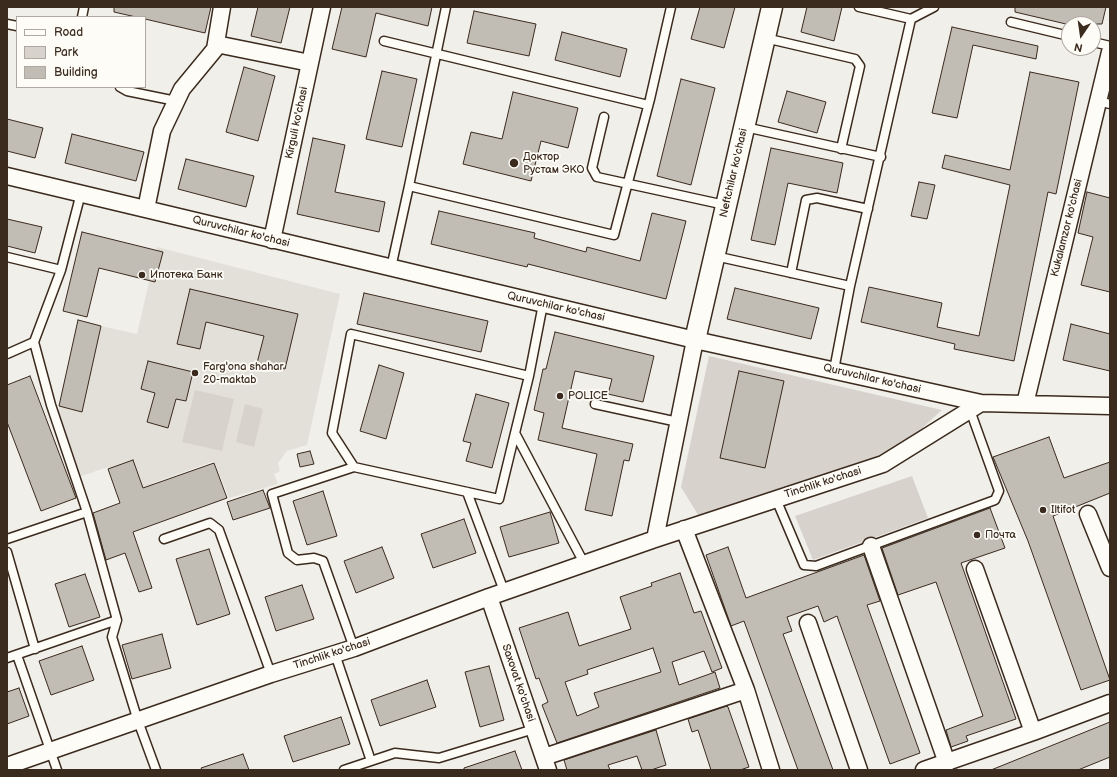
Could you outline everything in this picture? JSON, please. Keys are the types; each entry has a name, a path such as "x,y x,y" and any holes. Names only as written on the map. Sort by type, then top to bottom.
{"street":[{"path":"146,209 162,131 182,89 215,49 222,7"},
{"name":"Kirguli ko'chasi","path":"272,240 322,7"},
{"name":"Neftchilar ko'chasi","path":"695,340 772,7"},
{"path":"216,44 310,63"},
{"name":"Kukalamzor ko'chasi","path":"1025,404 1104,103 1110,52"},
{"name":"Quruvchilar ko'chasi","path":"7,176 695,340 834,370 976,406 1025,404 1110,406"},
{"path":"655,539 695,340"},
{"name":"Tinchlik ko'chasi","path":"7,766 272,674 354,648 489,597 684,529 883,464 976,406"},
{"path":"1088,514 1110,568"},
{"path":"684,529 746,690 771,770"},
{"path":"871,546 947,763"},
{"path":"975,569 1033,732"},
{"name":"Saxovat ko'chasi","path":"489,597 546,764"},
{"path":"808,623 859,770"},
{"path":"546,764 746,690"},
{"path":"929,769 1110,703"}],"lane":[{"path":"391,268 446,7"},
{"path":"408,186 614,235 628,185 671,7"},
{"path":"859,7 911,19 934,7"},
{"path":"834,370 850,286 881,157 911,19"},
{"path":"1011,22 1061,34"},
{"path":"765,38 855,59 860,66 841,149"},
{"path":"384,41 648,105"},
{"path":"122,88 126,91 176,101"},
{"path":"604,117 592,168 597,177 726,206"},
{"path":"744,127 881,157"},
{"path":"81,193 61,270 34,342 52,405 87,512 117,620 112,637 138,721 156,770"},
{"path":"791,273 806,200 817,198 868,209"},
{"path":"714,256 850,286"},
{"path":"7,257 61,270"},
{"path":"354,648 323,561 314,558 297,560 288,553 272,494 354,467 499,499 529,376 543,304"},
{"path":"354,467 332,433 351,334 529,376"},
{"path":"7,354 34,342"},
{"path":"595,404 678,422"},
{"path":"776,499 804,565 816,566 995,500 999,490 976,406"},
{"path":"515,433 584,564"},
{"path":"467,492 504,592"},
{"path":"7,539 87,512"},
{"path":"164,539 210,523 219,530 272,674"},
{"path":"7,552 35,649"},
{"path":"7,658 117,620"},
{"path":"335,654 371,761"},
{"path":"17,655 57,770"},
{"path":"349,769 395,754 439,758 534,728"}],"shaded area":[{"name":"Farg'ona shahar 20-maktab","path":"157,247 340,294 307,445 287,451 278,463 280,471 274,474 278,484 229,498 214,461 153,483 154,491 120,501 108,467 79,477 58,412 78,321 137,334"}],"green space":[{"path":"709,356 942,410 885,462 703,523 681,487"},
{"path":"195,390 234,399 222,451 182,442"},
{"path":"245,404 263,409 254,447 236,442"},
{"path":"912,476 928,518 813,560 795,516"}],"building":[{"path":"114,7 211,7 205,33 146,19 146,16 132,16 114,12"},
{"path":"258,7 290,7 281,43 251,36"},
{"path":"342,7 432,7 428,26 376,13 366,57 332,49"},
{"path":"700,7 735,7 724,48 691,39"},
{"path":"807,7 842,7 834,41 801,32"},
{"path":"1015,7 1106,7 1102,24 1101,16 1061,16 1061,23 1015,12"},
{"path":"474,11 536,24 529,56 467,43"},
{"path":"952,27 1038,46 1036,59 973,45 957,118 932,113"},
{"path":"562,32 627,49 620,77 555,60"},
{"path":"244,67 275,76 258,141 226,132"},
{"path":"382,71 417,79 402,147 366,139"},
{"path":"1030,72 1079,82 1056,194 1048,192 1014,361 954,349 955,344 861,322 869,287 942,303 937,327 979,336 1010,185 942,168 945,155 1010,170"},
{"path":"681,79 715,88 691,185 657,176"},
{"path":"787,91 826,102 817,133 778,122"},
{"path":"513,92 578,108 568,148 541,141 531,181 463,164 471,132 502,139"},
{"path":"7,119 43,128 35,158 7,151"},
{"path":"72,134 144,152 136,181 65,163"},
{"path":"313,138 345,145 335,192 385,202 379,232 297,214"},
{"path":"771,148 843,163 837,193 788,183 775,245 751,240"},
{"path":"186,159 254,176 246,207 178,189"},
{"path":"919,182 935,185 927,219 911,216"},
{"path":"1087,192 1110,198 1110,292 1081,285 1093,237 1078,233"},
{"path":"439,211 535,233 534,238 586,252 587,247 640,261 652,213 686,221 666,299 528,264 527,267 431,244"},
{"path":"7,219 42,227 35,253 7,246"},
{"name":"Ипотека Банк","path":"82,232 163,252 155,282 99,268 87,317 63,311"},
{"path":"735,288 819,308 811,339 727,319"},
{"path":"190,289 298,314 285,369 257,363 264,336 206,322 200,349 177,344"},
{"path":"364,293 488,321 481,352 357,324"},
{"path":"78,320 101,326 82,412 59,406"},
{"path":"1071,324 1110,334 1110,371 1063,360"},
{"path":"555,332 654,356 643,402 608,394 612,379 575,371 562,428 633,444 629,461 624,460 612,516 585,510 597,454 538,440 544,413 534,410 543,369 546,369"},
{"path":"148,361 193,372 186,401 176,399 168,428 147,422 155,393 141,389"},
{"path":"379,365 404,373 386,439 360,431"},
{"path":"739,371 784,381 765,468 720,458"},
{"path":"30,376 76,498 41,511 7,422 7,385"},
{"path":"476,394 509,403 492,468 466,461 471,443 463,441"},
{"path":"1049,437 1064,478 1110,462 1110,493 1053,516 1110,680 1081,690 1028,541 993,457"},
{"path":"310,451 314,464 300,467 297,454"},
{"path":"133,460 143,488 214,463 227,498 133,532 152,588 139,592 125,553 106,560 93,513 120,503 108,469"},
{"path":"263,490 270,508 233,520 227,502"},
{"path":"323,491 337,536 307,545 293,501"},
{"path":"990,508 1005,548 961,563 1016,719 966,736 968,741 951,747 946,730 983,716 936,582 898,595 882,548"},
{"path":"550,512 559,543 509,557 500,527"},
{"path":"464,519 476,553 433,568 421,534"},
{"path":"382,547 394,578 356,593 344,561"},
{"path":"728,547 746,598 864,555 880,601 867,605 920,753 890,764 837,616 824,622 818,606 787,617 792,631 783,634 833,770 798,770 744,621 731,626 706,555"},
{"path":"209,549 230,614 197,625 176,559"},
{"path":"680,573 694,613 701,611 722,668 712,672 704,651 672,662 679,685 715,672 720,688 557,743 542,705 548,702 539,678 536,679 519,628 568,612 579,646 631,629 620,597 652,586 651,583","holes":["653,648 661,672 594,693 599,707 577,716 565,682 588,674 587,670"]},
{"path":"85,574 100,617 69,627 55,584"},
{"path":"302,585 314,619 276,631 265,597"},
{"path":"162,634 171,668 132,679 122,645"},
{"path":"82,646 94,680 51,695 39,661"},
{"path":"489,666 504,720 480,727 465,672"},
{"path":"427,680 436,707 380,726 371,700"},
{"path":"19,688 29,716 7,724 7,692"},
{"path":"727,706 749,767 740,770 711,770 698,730 692,732 688,719"},
{"path":"341,717 350,744 293,762 284,736"},
{"path":"1110,722 1110,757 1078,770 991,770"},
{"path":"656,730 666,765 651,770 642,770 637,756 608,765 610,770 567,770 564,760"},
{"path":"515,751 522,770 464,770 464,768"},
{"path":"243,754 249,770 202,770 201,768"}],"place":[{"name":"Доктор Рустам ЭКО","path":"514,163"},
{"name":"Ипотека Банк","path":"142,275"},
{"name":"Farg'ona shahar 20-maktab","path":"195,373"},
{"name":"POLICE","path":"560,396"},
{"name":"Iltifot","path":"1043,510"},
{"name":"Почта","path":"977,535"}]}
